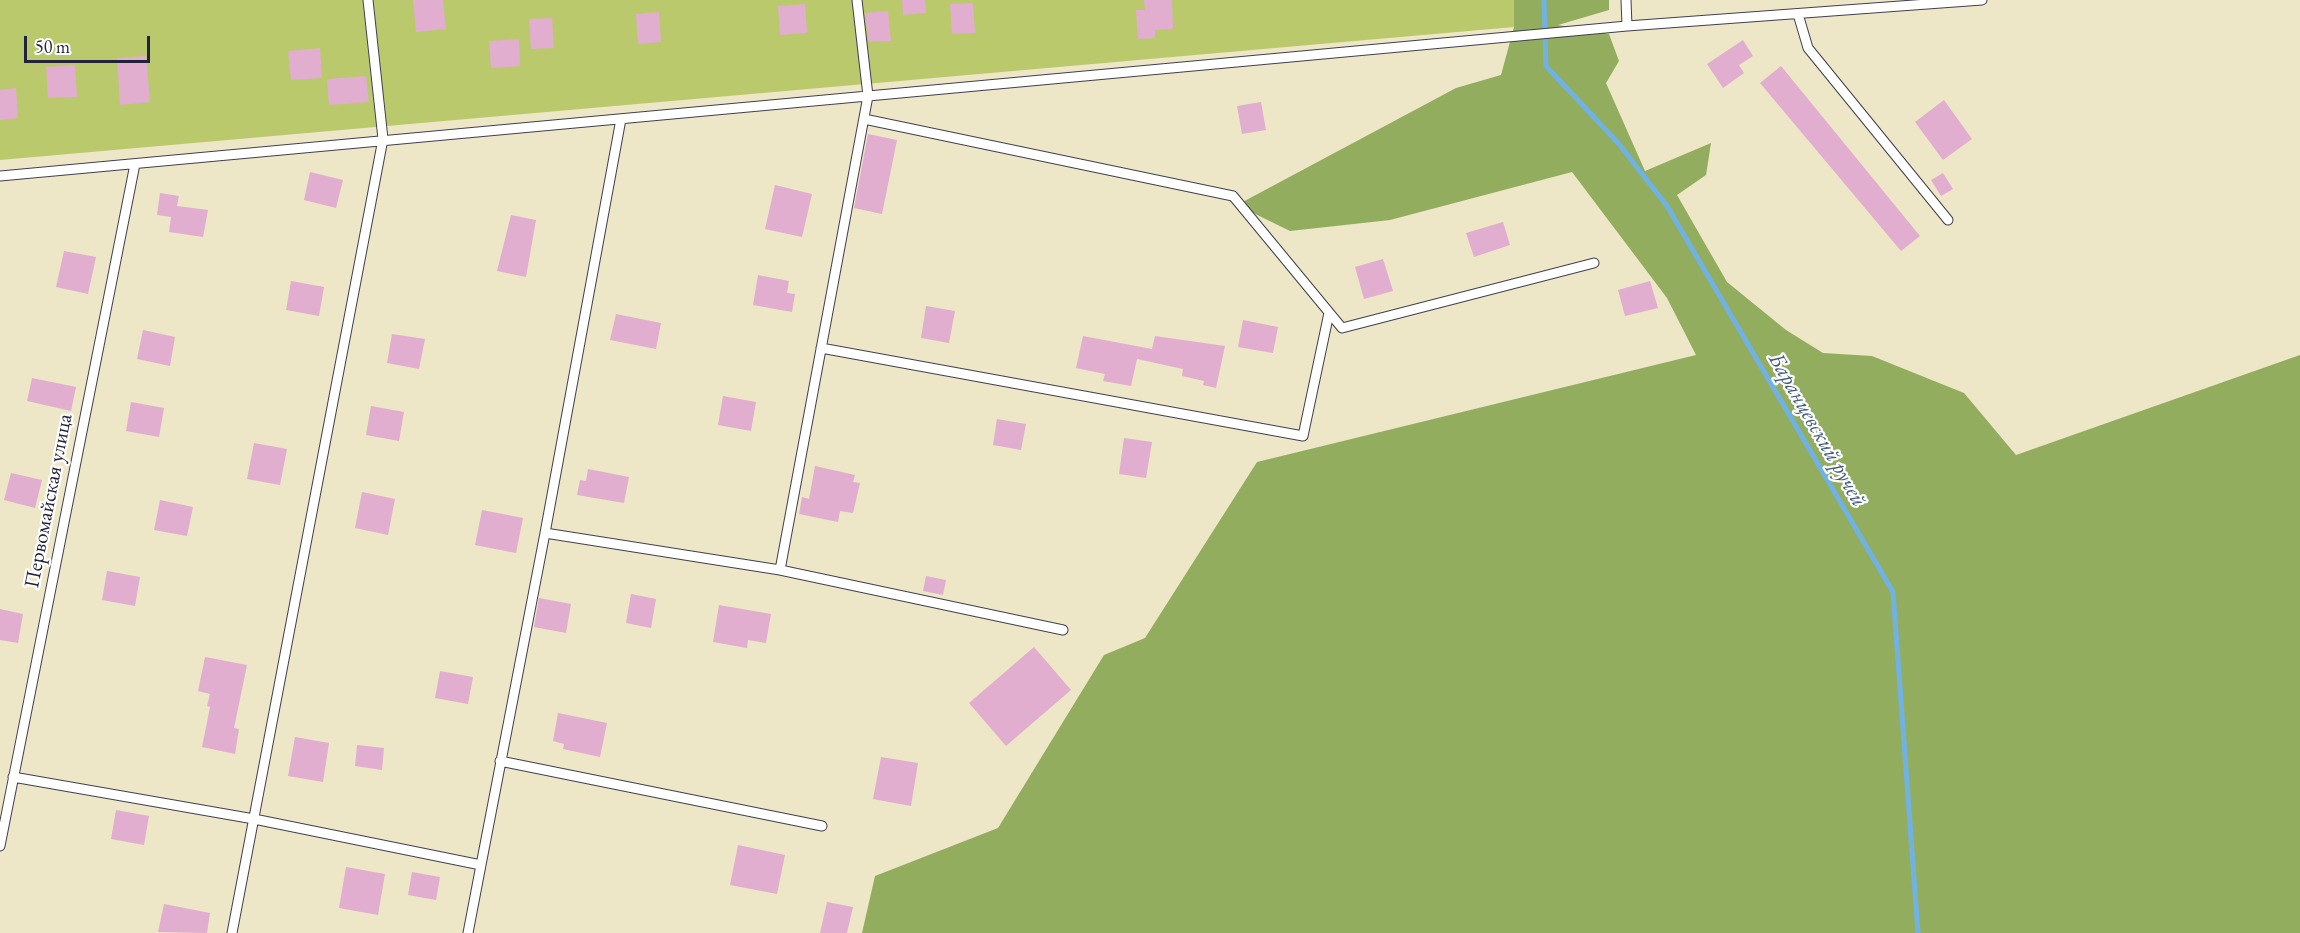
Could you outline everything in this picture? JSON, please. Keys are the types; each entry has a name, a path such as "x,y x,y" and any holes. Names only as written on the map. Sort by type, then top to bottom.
{"lane":[{"path":"232,933 383,139 368,0"},
{"path":"780,570 868,96 857,0"},
{"path":"1626,0 1627,26"},
{"path":"0,176 1569,31 1982,0"},
{"path":"1798,14 1808,48 1948,220"},
{"path":"468,933 621,119"},
{"path":"864,119 1233,196 1342,328 1594,263"},
{"name":"Первомайская улица","path":"0,846 135,164"},
{"path":"821,348 1303,436 1329,313"},
{"path":"545,533 780,570 1063,630"},
{"path":"500,761 822,826"},
{"path":"13,777 254,819 481,865"}],"green space":[{"path":"0,0 1514,0 1514,27 0,160"},
{"path":"1514,0 1609,0 1609,10 1558,25 1609,34 1619,61 1606,83 1645,171 1711,143 1706,175 1677,195 1727,282 1786,330 1823,353 1872,356 1964,393 2016,455 2300,355 2300,933 862,933 875,876 998,828 1104,655 1145,638 1257,462 1696,355 1667,298 1572,172 1390,220 1290,231 1237,205 1456,88 1501,75 1514,27"}],"building":[{"path":"413,0 443,0 446,29 416,32"},
{"path":"902,0 925,0 926,13 903,15"},
{"path":"1144,0 1172,0 1173,29 1155,30 1155,38 1138,39 1136,10 1145,10"},
{"path":"973,3 975,33 952,34 950,4"},
{"path":"805,4 807,33 780,35 778,6"},
{"path":"888,11 891,41 869,42 865,13"},
{"path":"659,12 661,42 638,44 636,14"},
{"path":"552,18 554,48 531,49 529,19"},
{"path":"519,39 520,66 491,68 489,41"},
{"path":"1743,40 1753,56 1739,65 1744,73 1723,88 1707,64"},
{"path":"320,48 322,78 291,80 288,51"},
{"path":"146,56 150,102 120,105 117,58"},
{"path":"75,65 77,97 48,98 46,67"},
{"path":"1781,66 1920,236 1901,251 1760,83"},
{"path":"366,76 369,102 329,105 327,79"},
{"path":"16,88 18,118 0,120 0,90"},
{"path":"1944,100 1972,139 1943,160 1915,122"},
{"path":"1261,102 1266,130 1242,134 1237,106"},
{"path":"868,134 897,140 882,214 854,208"},
{"path":"310,172 343,180 336,208 304,200"},
{"path":"1943,173 1953,189 1941,196 1931,180"},
{"path":"775,185 812,194 802,237 765,229"},
{"path":"160,193 179,196 177,206 208,210 203,237 169,232 171,217 157,215"},
{"path":"511,215 536,220 526,277 497,271"},
{"path":"1503,222 1510,245 1474,257 1466,233"},
{"path":"64,251 96,257 88,294 56,287"},
{"path":"1383,259 1393,291 1364,299 1355,267"},
{"path":"758,275 789,281 787,293 795,294 792,312 753,305"},
{"path":"291,281 324,287 319,316 286,310"},
{"path":"1650,281 1658,308 1625,316 1618,290"},
{"path":"926,306 955,311 949,343 921,338"},
{"path":"616,314 661,323 656,349 610,340"},
{"path":"1243,320 1278,327 1273,353 1238,347"},
{"path":"143,330 175,337 170,366 137,359"},
{"path":"392,334 425,339 419,369 387,363"},
{"path":"1083,336 1152,349 1155,336 1225,346 1216,388 1203,385 1204,381 1182,376 1183,369 1137,359 1131,386 1103,381 1105,374 1076,368"},
{"path":"32,378 76,387 71,411 27,401"},
{"path":"723,396 756,402 751,431 718,425"},
{"path":"131,402 164,408 159,437 126,431"},
{"path":"371,406 404,412 399,441 366,435"},
{"path":"997,419 1026,424 1021,450 993,445"},
{"path":"1124,438 1152,442 1146,478 1119,474"},
{"path":"254,443 287,449 280,485 247,479"},
{"path":"815,466 855,475 853,482 860,483 853,513 840,511 838,522 799,514 802,497 809,499"},
{"path":"588,469 629,477 624,503 577,495 580,480 586,481"},
{"path":"11,473 42,480 35,508 4,500"},
{"path":"362,492 395,499 388,535 355,528"},
{"path":"160,500 193,507 187,536 154,530"},
{"path":"482,510 523,518 516,553 475,545"},
{"path":"107,571 140,577 135,606 102,600"},
{"path":"926,576 946,580 943,595 923,591"},
{"path":"631,594 656,599 651,628 626,623"},
{"path":"539,598 571,604 566,633 534,627"},
{"path":"719,605 771,614 766,643 748,640 747,648 713,642"},
{"path":"0,609 23,614 18,643 0,640"},
{"path":"1034,647 1071,690 1006,746 969,703"},
{"path":"205,657 247,665 234,728 239,729 235,754 202,747 210,707 207,706 210,694 198,691"},
{"path":"440,671 473,677 468,704 435,698"},
{"path":"558,713 607,723 600,757 563,749 564,744 553,741"},
{"path":"295,737 329,743 323,782 288,776"},
{"path":"357,745 384,748 382,770 355,766"},
{"path":"881,757 918,763 911,806 873,799"},
{"path":"116,810 149,816 144,845 111,839"},
{"path":"738,845 785,855 777,894 730,885"},
{"path":"346,867 385,874 378,915 339,908"},
{"path":"412,872 440,877 436,900 408,895"},
{"path":"827,902 853,907 847,933 820,933"},
{"path":"164,904 210,913 207,933 158,932"}],"waterway":[{"name":"Баранцевский ручей","path":"1544,0 1546,66 1619,144 1667,206 1893,592 1918,933"}]}
